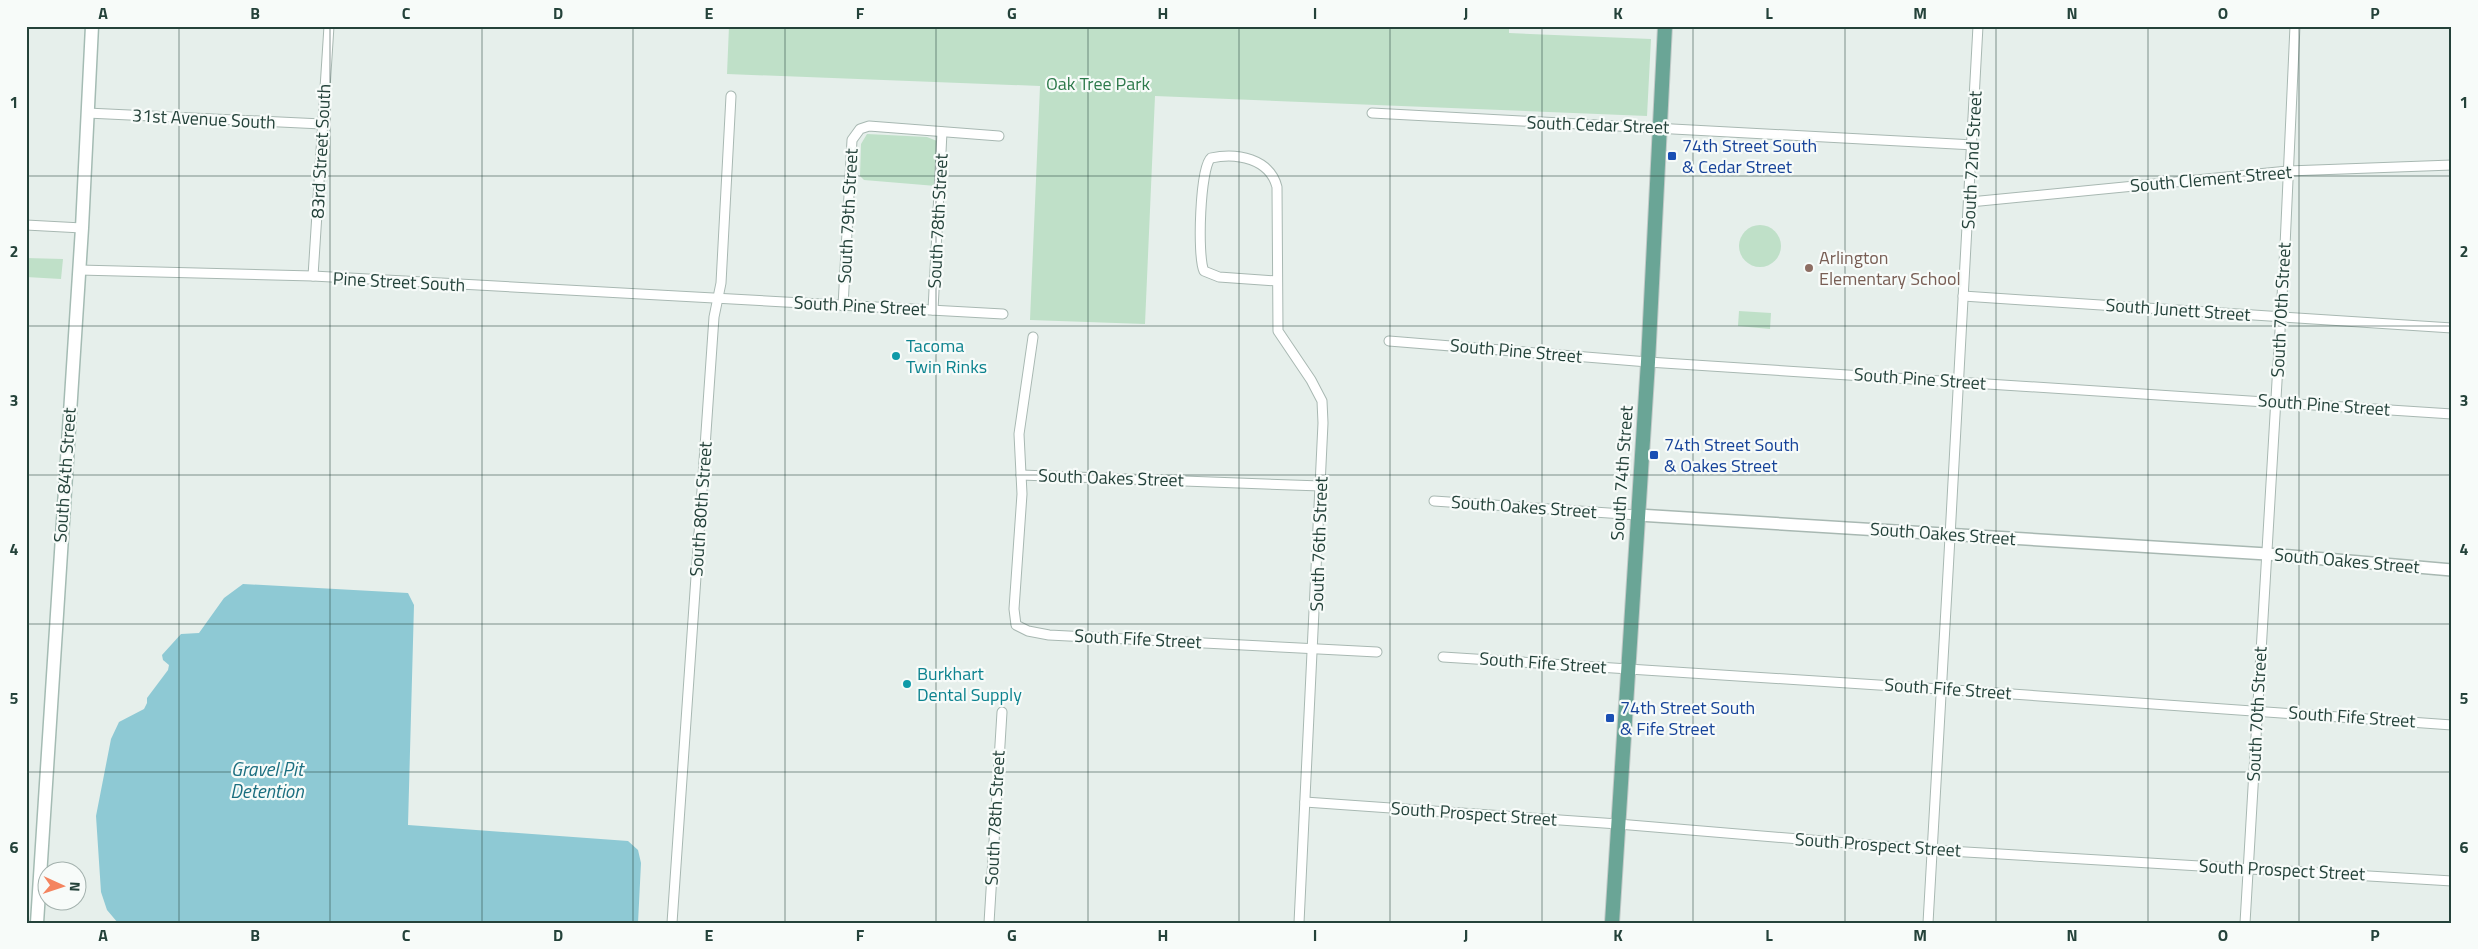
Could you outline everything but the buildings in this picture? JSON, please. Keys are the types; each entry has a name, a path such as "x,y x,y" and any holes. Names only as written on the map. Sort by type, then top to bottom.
{"main road":[{"name":"South 84th Street","path":"36,923 82,228 92,26"},
{"name":"South 74th Street","path":"1612,923 1648,362 1666,26"}],"street":[{"name":"83rd Street South","path":"313,276 329,26"},
{"name":"South 72nd Street","path":"1928,923 1963,296 1974,145 1978,26"},
{"name":"South 70th Street","path":"2245,923 2281,316 2295,26"},
{"name":"South 80th Street","path":"672,923 714,325 722,282 731,96"},
{"name":"31st Avenue South","path":"87,113 322,124"},
{"name":"South Cedar Street","path":"1372,113 1974,145"},
{"name":"South 79th Street","path":"843,306 852,140 860,129 869,126 942,132"},
{"path":"942,132 999,136"},
{"name":"South 78th Street","path":"933,310 942,132"},
{"name":"South 76th Street","path":"1277,281 1219,277 1204,271 1200,254 1206,165 1208,161 1216,157 1253,160 1262,164 1275,177 1277,187 1278,331 1311,380 1322,402 1321,486 1314,648 1299,923"},
{"name":"South Clement Street","path":"1970,202 2288,171 2452,165"},
{"path":"26,225 82,228"},
{"name":"Pine Street South","path":"79,270 313,276 524,289 718,298"},
{"name":"South Junett Street","path":"1963,296 2452,328"},
{"name":"South Pine Street","path":"718,298 1002,314"},
{"path":"1021,475 1019,434 1033,336"},
{"name":"South Pine Street","path":"1389,341 1648,362 2276,401 2452,414"},
{"name":"South Oakes Street","path":"1021,475 1321,486"},
{"name":"South Fife Street","path":"1021,475 1014,620 1016,625 1022,629 1049,635 1376,652"},
{"name":"South Oakes Street","path":"1434,501 2267,554 2452,570"},
{"name":"South Fife Street","path":"1443,657 1940,688 2452,725"},
{"name":"South 78th Street","path":"989,923 1002,712"},
{"name":"South Prospect Street","path":"1305,802 1618,824 1932,850 2452,881"}],"green space":[{"name":"Oak Tree Park","path":"729,26 1509,26 1509,33 1651,39 1647,116 1155,96 1145,324 1030,320 1040,86 727,74"},
{"path":"867,134 927,137 937,141 939,146 936,186 864,180 860,176 861,144"},
{"path":"1764,225 1772,228 1778,234 1781,246 1778,258 1772,264 1756,267 1748,264 1742,258 1739,242 1742,234 1748,228"},
{"path":"26,258 63,259 61,279 26,277"},
{"path":"1739,311 1771,313 1770,329 1738,326"}],"water":[{"name":"Gravel Pit Detention","path":"243,584 408,593 414,605 408,825 628,841 638,850 641,863 638,923 118,923 107,910 101,892 96,816 111,739 119,722 144,709 147,698 168,670 169,665 163,660 162,655 181,634 199,633 224,598"}],"place":[{"name":"74th Street South & Cedar Street","path":"1672,156"},
{"name":"Arlington Elementary School","path":"1809,268"},
{"name":"Tacoma Twin Rinks","path":"896,356"},
{"name":"74th Street South & Oakes Street","path":"1654,455"},
{"name":"Burkhart Dental Supply","path":"907,684"},
{"name":"74th Street South & Fife Street","path":"1610,718"}]}
